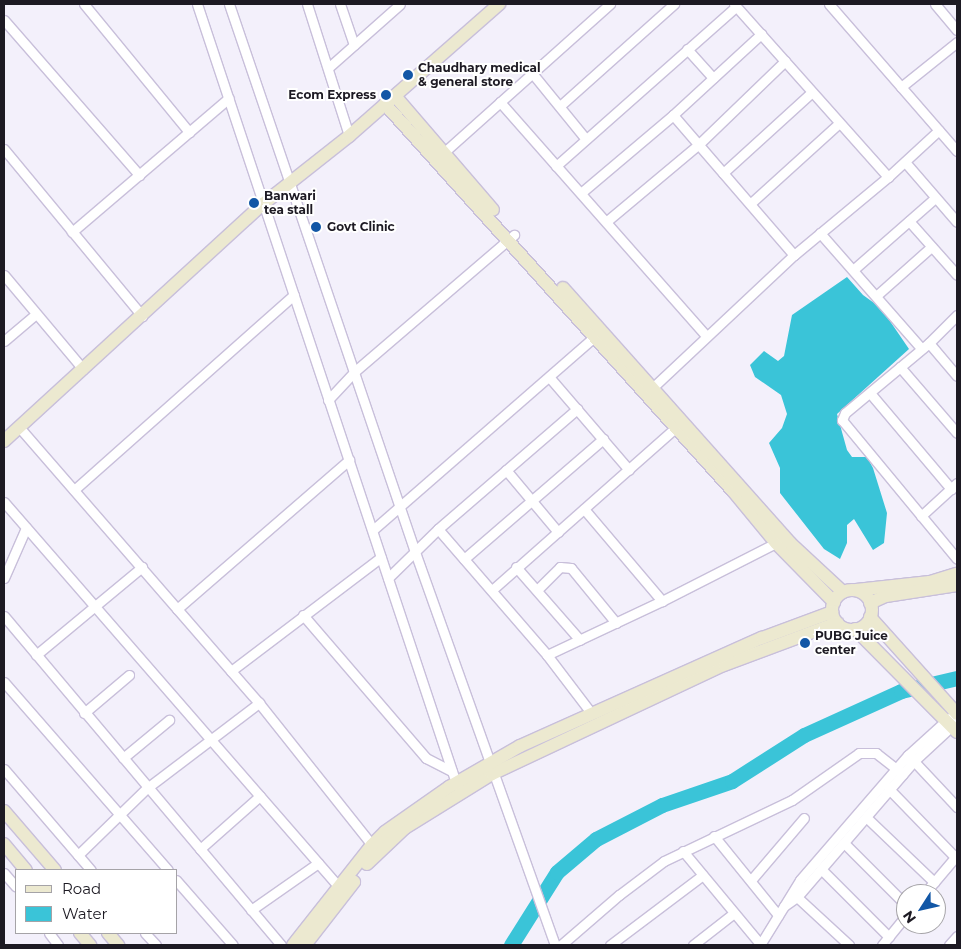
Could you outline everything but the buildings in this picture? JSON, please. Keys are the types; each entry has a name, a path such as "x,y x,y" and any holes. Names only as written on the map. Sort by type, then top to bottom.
{"street":[{"path":"84,4 189,132"},
{"path":"197,4 328,400 374,529 388,578 458,788"},
{"path":"229,4 401,506 415,552 518,846 554,942"},
{"path":"307,4 349,136"},
{"path":"340,4 354,45"},
{"path":"328,68 400,4"},
{"path":"4,441 289,181 349,136 499,4"},
{"path":"440,156 610,4"},
{"path":"561,106 674,4"},
{"path":"829,4 957,151"},
{"path":"935,4 957,30"},
{"path":"556,166 735,5 838,124 888,177"},
{"path":"4,20 139,175"},
{"path":"582,192 673,115 761,34"},
{"path":"901,87 957,42"},
{"path":"687,49 713,78"},
{"path":"607,221 698,144 785,61"},
{"path":"532,73 561,106 585,138"},
{"path":"723,173 811,93"},
{"path":"72,232 229,98"},
{"path":"390,100 781,540 834,612 955,720 911,758 800,880 761,945 683,851"},
{"path":"500,102 556,166 582,192 706,336"},
{"path":"673,115 794,254"},
{"path":"751,203 838,124"},
{"path":"649,391 794,254 888,177 938,130"},
{"path":"4,149 142,316"},
{"path":"904,162 957,222"},
{"path":"853,270 935,198"},
{"path":"909,221 957,275"},
{"path":"820,233 876,296 957,376"},
{"path":"511,237 594,337 649,391 675,428 781,540 843,592 930,582 957,574"},
{"path":"328,400 354,372 511,237"},
{"path":"876,296 931,247"},
{"path":"4,275 83,369"},
{"path":"74,490 294,295"},
{"path":"4,341 36,314"},
{"path":"957,315 926,346 845,413 843,422 957,559"},
{"path":"374,529 550,378 594,337"},
{"path":"900,367 957,433"},
{"path":"550,378 629,470"},
{"path":"870,393 954,486 921,516"},
{"path":"388,578 438,528 576,409"},
{"path":"19,427 258,703 374,849"},
{"path":"492,590 675,428"},
{"path":"464,558 603,440"},
{"path":"177,609 349,460"},
{"path":"506,470 558,532"},
{"path":"4,502 339,887"},
{"path":"584,509 662,601"},
{"path":"4,517 13,513"},
{"path":"4,578 26,528"},
{"path":"438,528 547,654 592,714"},
{"path":"547,654 662,601 781,540"},
{"path":"231,671 382,556"},
{"path":"36,654 142,567"},
{"path":"516,567 538,589 580,640"},
{"path":"538,589 560,567 571,568 616,623"},
{"path":"870,603 886,596 957,585"},
{"path":"856,590 870,603 870,618 936,702"},
{"path":"491,768 724,665 834,612 843,592"},
{"path":"293,945 339,887 374,849 458,788 491,768 592,714 754,642 834,612"},
{"path":"303,615 426,758 452,770"},
{"path":"4,616 281,945"},
{"path":"855,629 870,618"},
{"path":"84,712 129,675"},
{"path":"4,682 167,869"},
{"path":"78,855 118,813 258,703"},
{"path":"123,758 169,720"},
{"path":"561,945 619,895 683,851 792,800 859,753 870,751 899,771"},
{"path":"911,758 957,807"},
{"path":"4,769 90,869"},
{"path":"784,906 797,898 867,818 889,789 899,771"},
{"path":"867,818 934,882 956,856 889,789"},
{"path":"200,849 260,796"},
{"path":"4,811 54,869"},
{"path":"752,879 804,818"},
{"path":"714,836 752,879 778,915"},
{"path":"844,843 896,895"},
{"path":"5,849 25,869"},
{"path":"305,945 374,849"},
{"path":"251,910 318,862"},
{"path":"821,869 890,937"},
{"path":"4,873 15,886"},
{"path":"610,945 703,875"},
{"path":"178,882 233,945"},
{"path":"797,898 849,945"},
{"path":"693,945 734,912"},
{"path":"882,945 896,929"},
{"path":"50,934 58,945"},
{"path":"81,934 90,945"},
{"path":"109,934 118,945"},
{"path":"146,934 156,945"},
{"path":"949,945 957,936"}],"water":[{"path":"847,277 863,295 881,308 909,349 837,414 847,450 852,457 867,457 873,468 887,513 884,543 873,550 854,519 847,525 847,543 840,559 824,549 780,493 780,468 769,443 782,428 787,414 781,395 755,377 750,365 764,351 778,361 784,356 792,315"}],"waterway":[{"path":"511,945 557,872 596,839 662,805 732,781 804,735 901,691 957,678"}],"place":[{"name":"Chaudhary medical & general store","path":"408,75"},
{"name":"Ecom Express","path":"386,95"},
{"name":"Banwari tea stall","path":"254,203"},
{"name":"Govt Clinic","path":"316,227"},
{"name":"PUBG Juice center","path":"805,643"}]}
